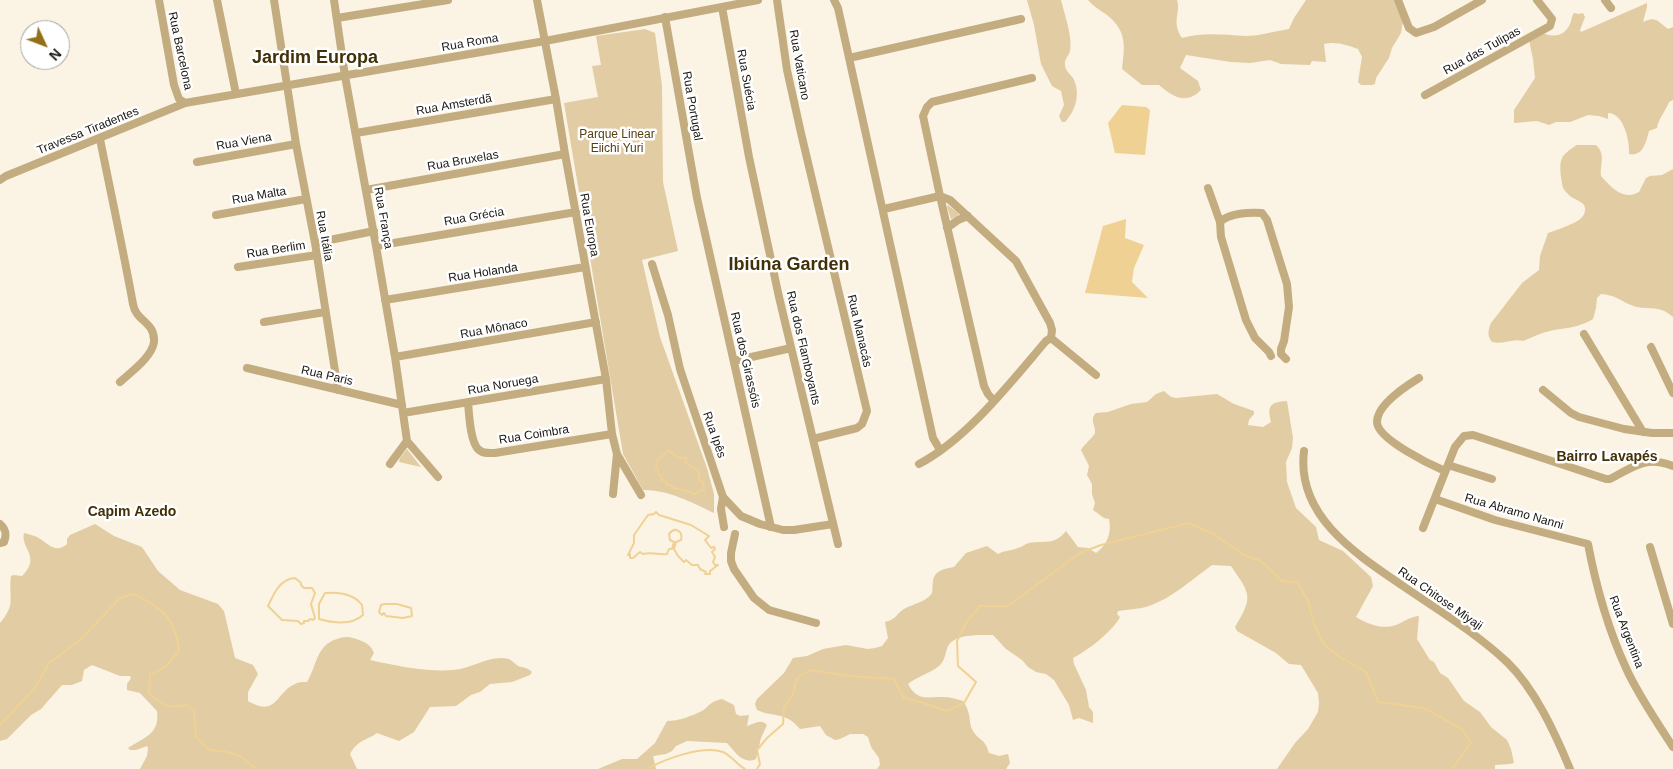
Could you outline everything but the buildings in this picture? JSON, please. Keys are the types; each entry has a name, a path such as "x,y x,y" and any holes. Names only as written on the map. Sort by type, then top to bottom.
{"street":[{"name":"Rua Barcelona","path":"159,0 174,86 179,99 185,103"},
{"path":"217,0 236,94"},
{"name":"Rua Itália","path":"274,0 296,144 315,243 338,390"},
{"name":"Rua França","path":"334,0 344,76 374,231 407,441"},
{"path":"337,18 448,0"},
{"name":"Rua Europa","path":"537,0 606,379 612,434 617,454 641,494"},
{"name":"Rua Roma","path":"185,103 545,41 758,0"},
{"name":"Rua Vaticano","path":"777,0 787,70 801,133"},
{"path":"834,0 838,8 884,208 933,438 940,450"},
{"path":"1398,0 1409,28 1416,33 1434,27 1482,0"},
{"name":"Rua das Tulipas","path":"1425,95 1550,26 1553,21 1552,19 1537,0"},
{"path":"1605,0 1611,8"},
{"name":"Rua Suécia","path":"722,7 749,157"},
{"name":"Rua Portugal","path":"665,17 697,198"},
{"path":"849,58 1021,19"},
{"path":"994,401 984,386 923,119 927,107 932,102 1032,78"},
{"name":"Rua Amsterdã","path":"356,133 556,99"},
{"name":"Travessa Tiradentes","path":"0,180 185,103"},
{"name":"Rua Manacás","path":"801,133 867,411 862,424 857,428 813,439"},
{"path":"100,139 116,226 127,265 133,305 138,316 154,332 154,344 151,351 120,382"},
{"name":"Rua Viena","path":"197,162 296,144"},
{"name":"Rua Bruxelas","path":"366,190 564,154"},
{"name":"Rua dos Flamboyants","path":"749,157 838,544"},
{"path":"1208,188 1220,222 1222,237 1246,320 1255,338 1269,352 1270,356"},
{"path":"884,208 940,196 950,200 1016,261 1050,323 1052,330 1051,338"},
{"name":"Rua dos Girassóis","path":"697,198 771,527"},
{"name":"Rua Malta","path":"216,215 306,199"},
{"name":"Rua Grécia","path":"376,246 576,212"},
{"path":"1220,222 1225,216 1257,212 1262,213 1267,220 1287,284 1288,307 1284,341 1281,349 1281,354 1286,359"},
{"path":"947,228 968,216"},
{"path":"315,243 374,231"},
{"name":"Rua Berlim","path":"238,268 317,255"},
{"name":"Rua Ipês","path":"652,264 668,315 680,369 723,497 741,516 751,522 771,527 794,530 833,524"},
{"name":"Rua Holanda","path":"385,300 585,267"},
{"path":"264,322 325,312"},
{"name":"Rua Mônaco","path":"395,357 596,322"},
{"path":"1584,334 1643,432"},
{"path":"1051,338 1096,375"},
{"path":"919,464 931,458 973,422 994,401 1046,340 1051,338"},
{"path":"1651,347 1673,393"},
{"path":"734,361 792,348"},
{"name":"Rua Paris","path":"247,368 338,390 403,409"},
{"path":"1419,378 1402,389 1380,411 1377,422 1378,427 1390,440 1431,465 1492,480"},
{"name":"Rua Noruega","path":"403,409 468,402 606,379"},
{"path":"1543,390 1571,413 1579,417 1624,430 1673,433"},
{"name":"Rua Coimbra","path":"468,402 473,441 480,451 486,453 612,434"},
{"path":"1423,528 1458,441 1461,437 1467,435 1489,440 1582,473 1606,479 1610,479 1643,462 1665,462 1673,466"},
{"path":"390,464 407,441 438,477"},
{"name":"Rua Chitose Miyaji","path":"1304,451 1302,466 1308,489 1320,514 1336,535 1358,555 1466,630 1508,664 1523,680 1547,721 1570,769"},
{"name":"Rua Europa","path":"613,494 617,454"},
{"path":"723,497 721,510 724,527"},
{"name":"Rua Abramo Nanni","path":"1435,499 1495,520 1588,544"},
{"path":"0,524 5,528 6,535 4,542 0,543"},
{"path":"735,534 731,561 734,569 754,598 769,610 816,623"},
{"name":"Rua Argentina","path":"1588,544 1599,592 1618,650 1627,670 1673,747"},
{"path":"1650,547 1673,624"}],"green space":[{"path":"1027,0 1061,0 1071,45 1065,61 1065,67 1073,78 1077,90 1074,107 1065,122 1062,122 1059,116 1064,105 1061,91 1052,86 1041,64"},
{"path":"1088,0 1177,0 1177,27 1182,38 1206,34 1251,36 1289,29 1306,0 1397,0 1403,22 1401,33 1392,48 1389,58 1376,78 1375,84 1361,85 1358,82 1362,57 1358,49 1341,44 1328,43 1324,44 1326,62 1312,61 1310,65 1281,64 1270,60 1250,63 1231,62 1186,55 1180,68 1198,81 1201,90 1190,97 1180,98 1169,93 1159,85 1142,85 1122,69 1124,46 1121,33 1114,21"},
{"path":"1647,3 1643,22 1654,19 1668,29 1673,27 1673,100 1669,102 1657,128 1649,131 1641,151 1629,154 1625,129 1614,114 1608,113 1608,119 1588,115 1570,122 1556,122 1549,125 1537,121 1514,123 1514,110 1535,78 1529,40 1538,31 1547,35 1560,34 1567,29 1574,13 1583,13 1585,17 1581,32"},
{"name":"Parque Linear Eiichi Yuri","path":"645,29 655,33 662,86 663,182 678,251 642,260 660,337 707,468 714,494 714,513 671,494 643,490 623,454 564,103 598,97 592,66 601,65 596,36"},
{"path":"1577,145 1596,145 1599,148 1602,156 1601,176 1613,188 1623,194 1628,195 1639,192 1646,178 1662,175 1673,169 1673,317 1662,310 1637,307 1601,294 1597,298 1593,319 1583,324 1546,332 1523,341 1492,342 1488,333 1491,323 1522,283 1539,270 1540,256 1548,233 1572,224 1584,215 1584,205 1566,192 1561,177 1560,166 1562,158"},
{"path":"948,205 958,213 959,215 951,219"},
{"path":"1164,391 1171,397 1176,398 1217,394 1234,404 1254,411 1248,425 1263,427 1271,422 1269,412 1271,406 1277,402 1287,401 1293,438 1292,448 1286,462 1287,482 1296,508 1316,527 1319,540 1343,551 1371,577 1373,586 1356,617 1370,624 1385,627 1419,616 1417,639 1430,660 1434,662 1440,673 1448,678 1464,701 1480,712 1491,727 1507,740 1514,763 1495,765 1495,769 1277,769 1295,743 1308,729 1318,712 1318,693 1301,665 1289,664 1276,653 1237,631 1235,627 1245,608 1247,595 1246,589 1231,566 1212,565 1161,601 1142,608 1118,611 1117,614 1120,617 1112,628 1092,646 1073,658 1086,690 1089,707 1093,712 1093,723 1079,718 1073,720 1069,705 1054,680 1046,674 1036,672 1028,667 1022,660 1006,649 993,635 967,636 954,640 947,649 941,664 908,684 915,693 922,697 948,697 963,701 968,710 973,731 984,742 989,753 999,756 1008,754 1010,763 1006,769 877,769 880,765 879,758 871,747 868,737 863,734 850,734 835,740 826,735 820,726 800,729 795,723 785,717 757,710 755,704 757,699 784,673 793,658 807,656 823,649 846,645 868,649 882,646 888,638 885,622 894,618 904,609 930,596 936,574 947,568 954,567 966,553 987,546 998,554 1029,543 1053,541 1062,536 1066,531 1078,547 1088,548 1096,553 1108,538 1110,524 1109,519 1104,518 1093,510 1095,503 1092,494 1092,484 1087,475 1089,466 1081,450 1095,433 1093,418 1096,413 1108,412 1131,404 1147,402 1156,394"},
{"path":"407,449 421,467 399,462"},
{"path":"95,524 114,536 142,547 158,571 180,590 218,604 224,611 235,658 253,665 258,674 248,692 248,701 258,705 265,707 271,705 289,688 298,683 307,682 325,646 330,642 345,637 363,641 368,645 374,653 370,660 391,664 422,669 453,670 495,658 502,658 509,659 518,666 527,668 532,672 530,675 512,682 490,684 456,706 430,707 414,732 399,741 377,733 362,741 350,754 357,769 140,769 147,756 147,746 136,750 128,748 154,730 157,711 140,693 127,690 130,676 120,676 92,665 84,670 82,681 72,685 62,685 41,709 31,715 7,739 0,741 0,623 10,605 11,576 22,576 30,563 24,533 35,536 55,548 59,548 67,544 67,539 70,535"},
{"path":"722,699 734,705 736,714 740,716 749,715 747,726 760,722 767,725 761,738 756,759 743,759 727,743 687,741 676,746 666,754 653,756 656,769 598,769 622,759 637,759 655,743 667,721 694,715"}],"shaded area":[{"path":"1122,105 1146,107 1150,110 1145,155 1115,153 1108,123"},
{"path":"1126,219 1125,238 1144,245 1134,268 1132,282 1148,298 1085,293 1103,226"}],"waterway":[{"path":"668,450 679,458 687,458 685,463 699,471 699,480 703,482 704,491 701,490 695,494 673,488 671,485 667,485 665,480 661,480 662,476 658,474 656,469 657,460 668,450"},
{"path":"656,512 659,515 691,525 709,536 705,540 711,548 714,547 715,549 712,552 715,557 713,562 715,565 718,565 710,571 710,574 705,574 706,572 700,569 698,565 692,565 686,560 684,562 678,556 674,549 676,542 681,540 681,534 676,530 669,534 670,540 674,542 672,549 669,549 667,554 643,554 640,552 633,558 630,558 630,554 628,555 634,543 634,535 648,515 656,512"},
{"path":"757,769 760,764 757,750 783,724 784,708 793,694 797,678 811,670 849,676 894,679 904,698 947,711 964,703 976,682 958,666 957,641 967,621 980,606 1008,606 1080,553 1101,545 1189,523 1215,535 1244,555 1261,561 1282,581 1297,582 1308,601 1314,624 1323,643 1338,656 1366,672 1378,702 1424,708 1462,729 1471,743 1452,769"},
{"path":"295,578 304,588 312,588 315,593 311,604 315,618 304,621 301,624 298,621 282,620 268,606 281,584 295,578"},
{"path":"325,593 340,593 355,598 362,605 363,615 347,622 330,622 319,619 319,604 325,593"},
{"path":"0,725 35,688 49,663 80,640 120,598 134,594 153,604 166,615 174,630 179,651 165,667 150,675 149,693 166,705 175,707 187,705 194,710 196,737 209,750 227,752 242,757 256,769"},
{"path":"384,604 397,604 411,608 412,616 403,618 386,616 384,613 382,615 379,612 381,605 384,604"},
{"path":"647,769 673,757 705,750 723,752 745,769"}],"district":[{"name":"Jardim Europa","path":"315,58"},
{"name":"Ibiúna Garden","path":"789,265"},
{"name":"Bairro Lavapés","path":"1607,457"},
{"name":"Capim Azedo","path":"132,512"}]}
